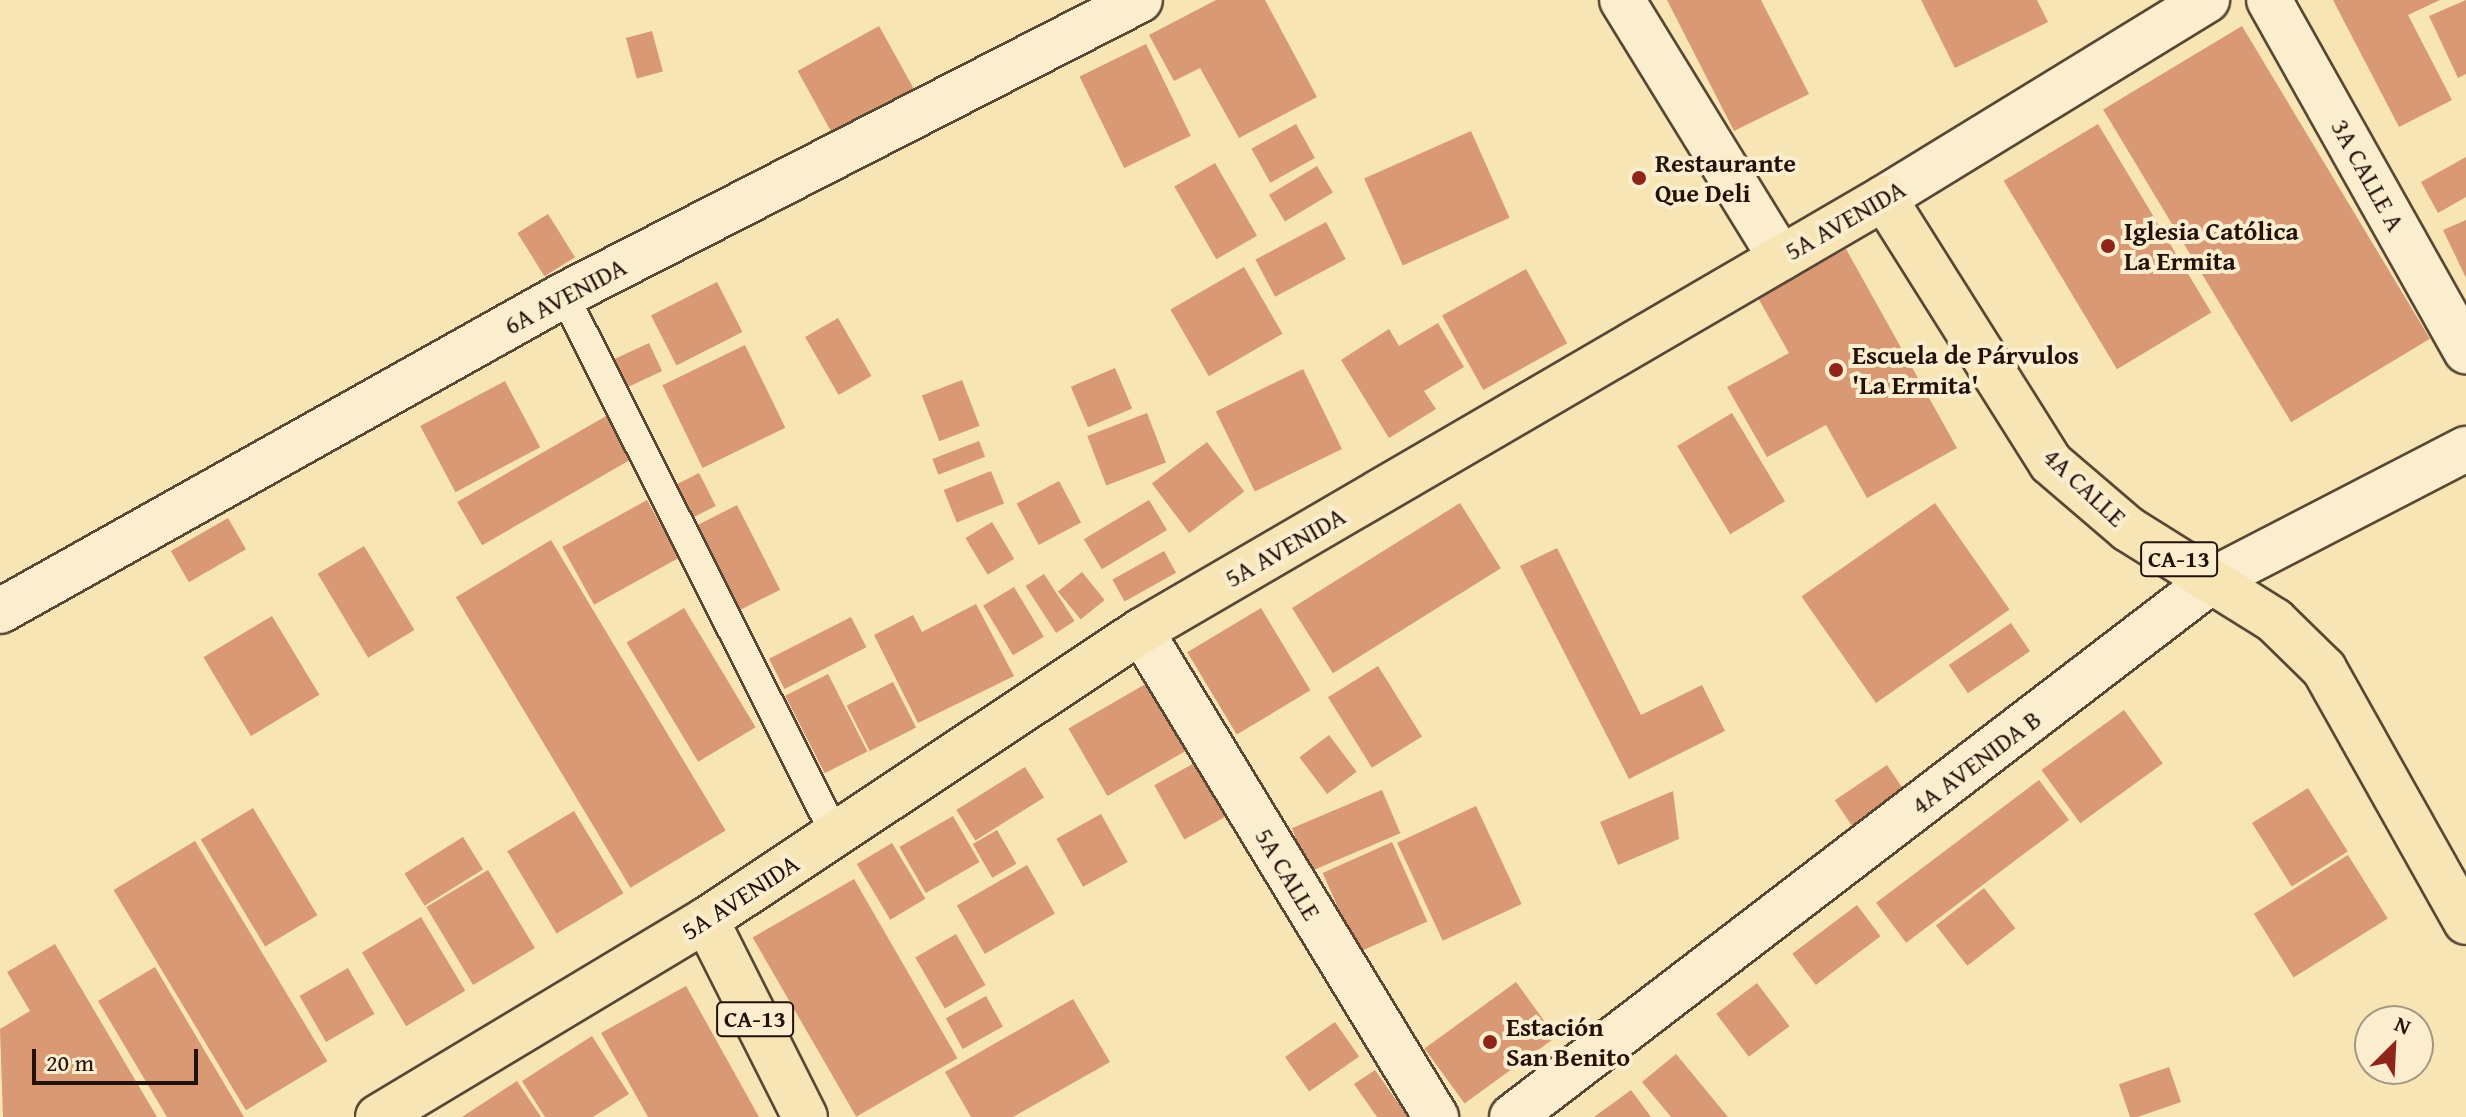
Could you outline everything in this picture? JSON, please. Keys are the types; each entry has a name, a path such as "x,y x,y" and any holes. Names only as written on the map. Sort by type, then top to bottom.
{"main road":[{"name":"5A AVENIDA","path":"378,1117 706,920 1141,631 1884,198"},
{"name":"4A CALLE","path":"1884,198 2051,463 2128,529 2214,579 2275,621 2324,669 2466,922"},
{"name":"CA-13","path":"706,920 805,1117"}],"street":[{"name":"6A AVENIDA","path":"0,611 564,295 1140,0"},
{"path":"1622,0 1781,258"},
{"name":"5A AVENIDA","path":"1884,198 2207,0"},
{"name":"3A CALLE A","path":"2269,0 2466,351"},
{"name":"4A AVENIDA B","path":"1512,1117 2214,579 2466,449"},
{"name":"5A CALLE","path":"1141,631 1436,1117"}],"lane":[{"path":"564,295 835,834"}],"building":[{"path":"1216,0 1265,0 1317,97 1239,138 1200,68 1174,81 1149,35"},
{"path":"1667,0 1761,0 1809,94 1734,131"},
{"path":"1921,0 2037,0 2048,22 1955,68"},
{"path":"2333,0 2440,0 2408,15 2452,100 2399,127"},
{"path":"2466,0 2466,74 2458,78 2429,16"},
{"path":"879,26 914,90 833,135 798,71"},
{"path":"2242,26 2430,339 2291,422 2103,109"},
{"path":"652,31 663,72 637,79 626,38"},
{"path":"1146,44 1191,136 1124,168 1079,76"},
{"path":"1296,124 1315,158 1270,183 1251,149"},
{"name":"Iglesia Católica La Ermita","path":"2098,124 2211,313 2117,369 2004,181"},
{"path":"1471,131 1510,218 1403,265 1364,179"},
{"path":"2466,157 2466,197 2438,213 2421,182"},
{"path":"1215,163 1257,236 1216,259 1174,186"},
{"path":"1317,166 1333,193 1285,221 1269,195"},
{"path":"548,214 575,257 544,276 517,233"},
{"path":"2466,220 2466,278 2443,230"},
{"path":"1326,222 1346,259 1275,297 1255,260"},
{"name":"Escuela de Párvulos 'La Ermita'","path":"1846,249 1957,448 1867,498 1826,425 1767,457 1727,387 1789,353 1758,298"},
{"path":"1244,267 1282,334 1209,376 1170,310"},
{"path":"1526,269 1567,343 1483,390 1442,316"},
{"path":"717,282 742,332 676,365 651,316"},
{"path":"838,318 872,376 839,395 805,337"},
{"path":"1438,323 1464,367 1424,391 1436,409 1389,438 1341,360 1389,329 1399,346"},
{"path":"649,343 662,371 622,390 609,362"},
{"path":"745,345 785,428 703,468 662,385"},
{"path":"1115,368 1132,409 1088,427 1071,387"},
{"path":"1303,369 1342,449 1255,492 1216,412"},
{"path":"962,380 980,426 939,441 922,395"},
{"path":"505,381 540,447 455,492 420,426"},
{"path":"613,412 638,455 482,545 457,502"},
{"path":"1147,413 1166,462 1106,485 1087,436"},
{"path":"1732,413 1785,501 1730,534 1677,446"},
{"path":"979,441 985,457 938,475 932,459"},
{"path":"1207,442 1244,492 1189,533 1152,484"},
{"path":"991,471 1004,503 957,523 944,490"},
{"path":"699,473 716,506 689,520 672,487"},
{"path":"1059,481 1081,522 1039,545 1017,504"},
{"path":"647,500 679,558 594,605 562,547"},
{"path":"1149,500 1167,530 1102,569 1084,539"},
{"path":"1460,503 1501,568 1333,673 1292,608"},
{"path":"1935,503 2010,609 1876,703 1801,596"},
{"path":"737,505 780,590 733,614 690,529"},
{"path":"228,518 246,549 189,582 171,551"},
{"path":"992,522 1014,559 988,575 965,538"},
{"path":"551,540 726,831 630,888 456,597"},
{"path":"364,546 414,630 368,658 318,574"},
{"path":"1557,548 1641,715 1702,685 1725,731 1629,779 1520,566"},
{"path":"1164,551 1176,573 1125,601 1112,580"},
{"path":"1082,572 1105,600 1081,619 1058,592"},
{"path":"1044,574 1074,621 1056,633 1026,586"},
{"path":"1014,587 1044,637 1013,655 983,606"},
{"path":"976,604 1014,676 918,723 874,635 913,615 922,632"},
{"path":"684,608 756,727 698,762 627,643"},
{"path":"1261,608 1310,690 1237,735 1187,652"},
{"path":"272,616 319,695 251,736 203,657"},
{"path":"851,617 866,647 784,689 769,659"},
{"path":"2011,623 2030,651 1968,693 1949,665"},
{"path":"1378,666 1422,736 1372,768 1328,697"},
{"path":"828,674 867,752 825,773 785,696"},
{"path":"893,682 916,727 870,751 847,706"},
{"path":"1149,682 1188,750 1107,796 1068,729"},
{"path":"2124,710 2163,763 2080,823 2041,770"},
{"path":"1329,735 1357,772 1327,794 1299,757"},
{"path":"1198,761 1228,815 1184,839 1154,785"},
{"path":"1887,765 1906,793 1854,828 1835,800"},
{"path":"1025,767 1044,798 975,840 956,810"},
{"path":"2039,780 2069,820 1906,943 1876,903"},
{"path":"2308,788 2348,852 2292,887 2252,823"},
{"path":"1382,790 1400,833 1310,872 1292,828"},
{"path":"1673,791 1679,839 1618,865 1600,822"},
{"path":"1476,806 1522,904 1443,941 1397,843"},
{"path":"253,808 317,915 265,947 201,839"},
{"path":"574,811 623,893 557,933 507,851"},
{"path":"1101,814 1128,862 1083,887 1056,839"},
{"path":"953,816 980,862 926,893 899,847"},
{"path":"997,830 1017,864 992,878 973,844"},
{"path":"463,837 483,869 425,906 404,874"},
{"path":"195,841 327,1061 246,1110 114,890"},
{"path":"1392,842 1427,921 1358,952 1323,873"},
{"path":"892,843 925,899 890,920 857,864"},
{"path":"2348,855 2388,919 2294,977 2254,914"},
{"path":"1027,865 1055,913 985,954 957,906"},
{"path":"488,870 535,948 473,985 426,907"},
{"path":"854,879 958,1058 856,1117 753,937"},
{"path":"1984,888 2015,928 1967,966 1936,926"},
{"path":"1857,905 1880,936 1816,985 1792,954"},
{"path":"421,917 465,991 406,1026 362,953"},
{"path":"956,934 986,985 945,1009 915,958"},
{"path":"55,944 157,1117 3,1117 0,1029 30,1011 7,972"},
{"path":"155,967 244,1117 167,1117 98,1001"},
{"path":"348,968 375,1014 326,1042 300,996"},
{"name":"Estación San Benito","path":"1516,982 1556,1037 1465,1103 1425,1048"},
{"path":"1757,983 1789,1026 1749,1057 1716,1014"},
{"path":"686,986 759,1117 648,1117 601,1033"},
{"path":"986,996 1003,1027 963,1049 946,1018"},
{"path":"1073,999 1110,1062 1013,1117 971,1117 945,1072"},
{"path":"1335,1022 1359,1056 1309,1091 1285,1057"},
{"path":"592,1036 629,1094 593,1117 545,1117 522,1081"},
{"path":"1676,1054 1728,1117 1671,1117 1642,1082"},
{"path":"2169,1067 2181,1102 2130,1117 2119,1084"},
{"path":"1375,1070 1408,1117 1377,1117 1354,1084"},
{"path":"517,1081 541,1117 462,1117"},
{"path":"1631,1090 1651,1117 1594,1117"}],"place":[{"name":"Restaurante Que Deli","path":"1639,178"},
{"name":"Iglesia Católica La Ermita","path":"2108,246"},
{"name":"Escuela de Párvulos 'La Ermita'","path":"1836,370"},
{"name":"Estación San Benito","path":"1490,1042"}]}
